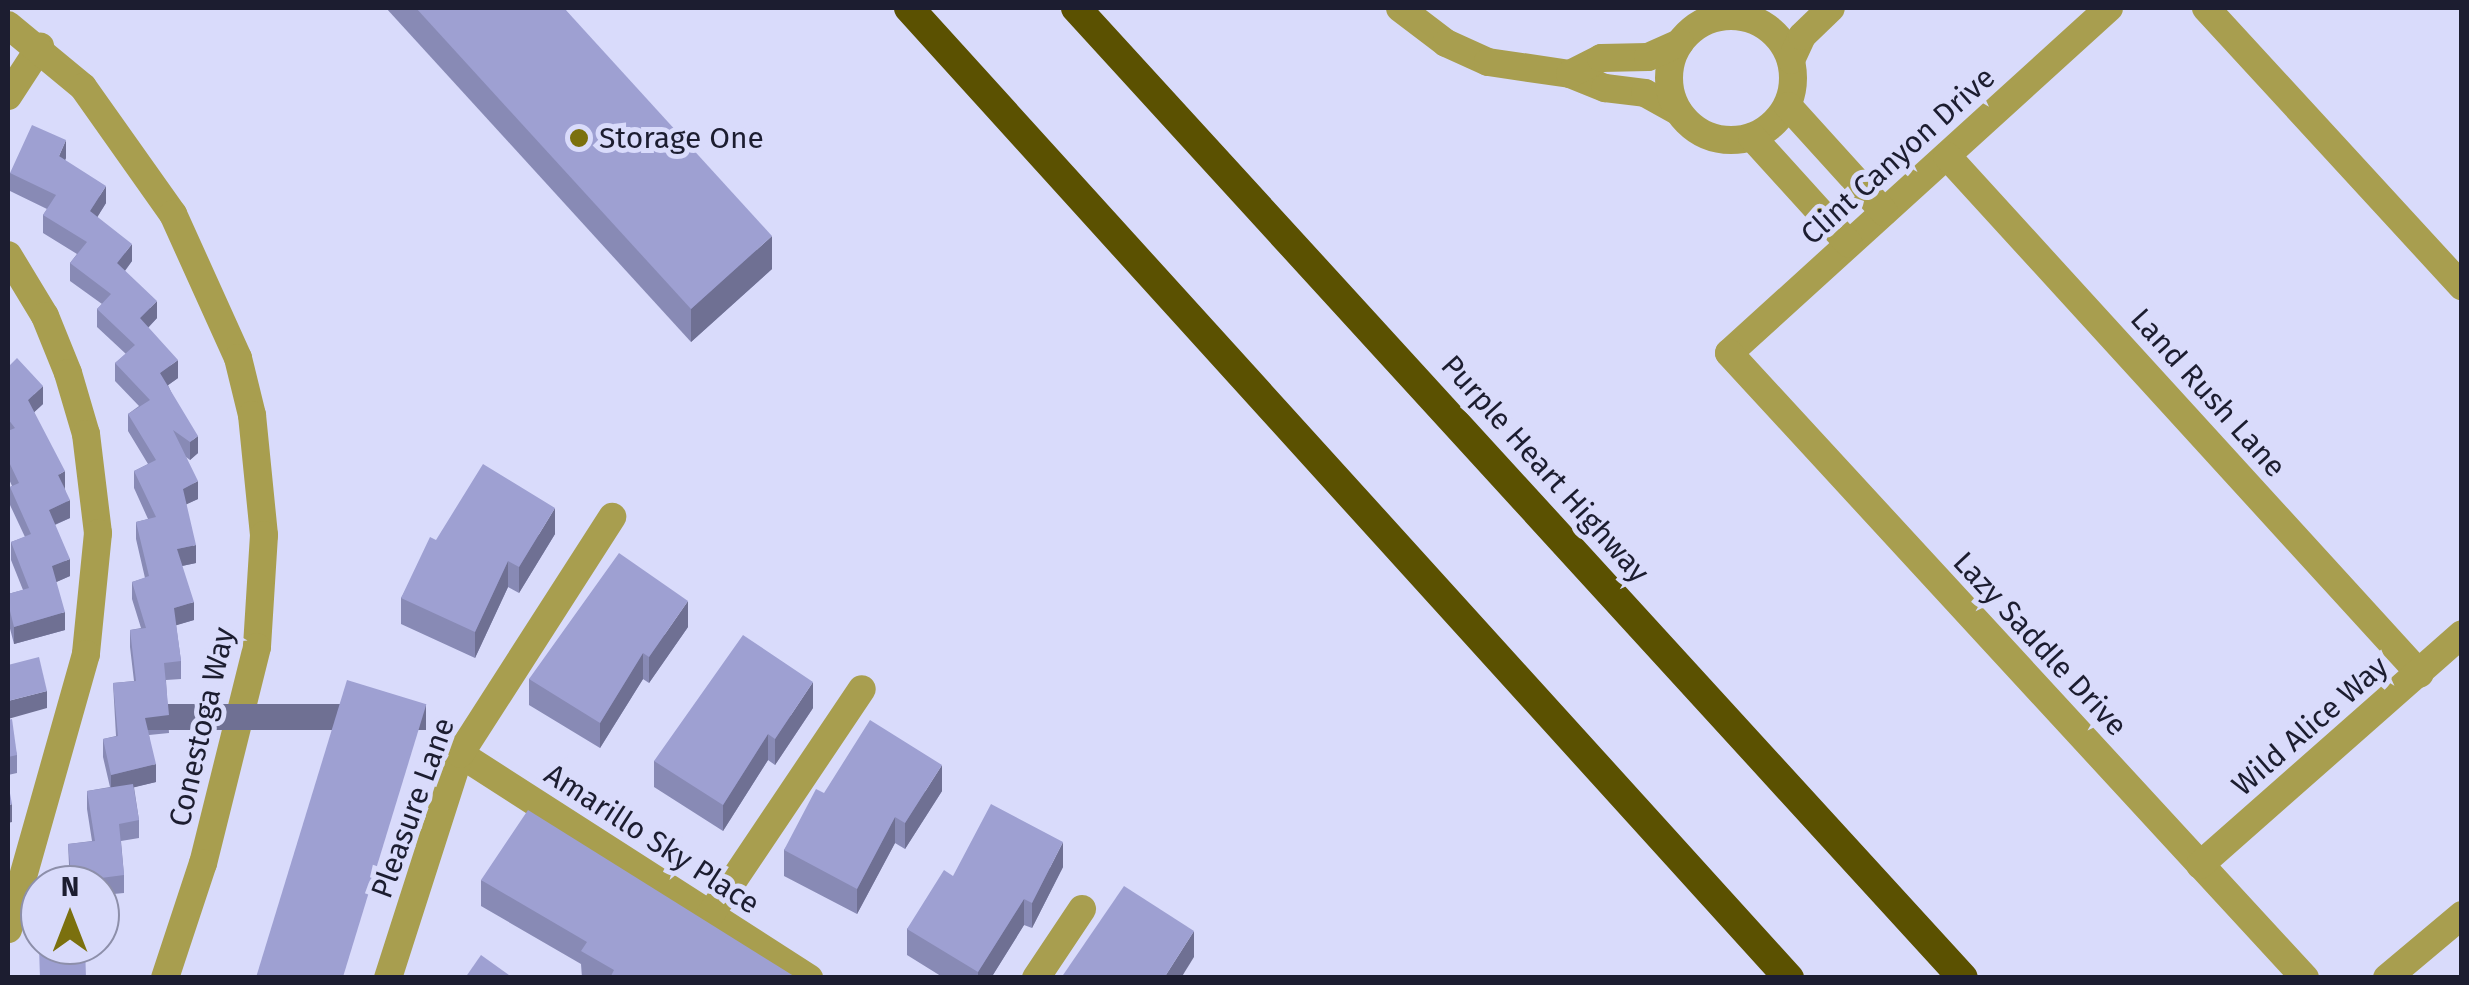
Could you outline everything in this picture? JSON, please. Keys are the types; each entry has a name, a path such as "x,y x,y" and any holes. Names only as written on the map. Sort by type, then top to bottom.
{"highway":[{"path":"909,8 1789,978"},
{"name":"Purple Heart Highway","path":"1076,8 1963,978"}],"street":[{"path":"1400,8 1446,43 1488,62 1570,74 1605,88 1644,93 1678,111 1706,136 1752,138 1788,106 1791,60 1802,36 1831,8"},
{"path":"1570,74 1602,58 1648,57 1680,43 1703,22 1749,18 1780,8"},
{"name":"Clint Canyon Drive","path":"1729,352 2110,8"},
{"path":"2206,8 2462,286"},
{"path":"1749,18 1777,35 1791,60"},
{"name":"Conestoga Way","path":"8,25 40,47 83,88 173,214 238,358 263,486 264,584 246,710 165,978"},
{"path":"1678,111 1669,72 1680,43"},
{"path":"8,96 40,47"},
{"path":"1788,106 1884,212"},
{"path":"1752,138 1849,244"},
{"name":"Land Rush Lane","path":"1948,156 2420,674"},
{"path":"8,255 45,316 68,373 86,434 98,534 86,654 8,928"},
{"name":"Lazy Saddle Drive","path":"1729,352 2305,978"},
{"name":"Pleasure Lane","path":"388,978 460,754 612,516"},
{"name":"Wild Alice Way","path":"2200,866 2462,634"},
{"path":"710,915 862,690"},
{"name":"Amarillo Sky Place","path":"460,754 809,978"},
{"path":"1036,978 1082,910"},
{"path":"2386,978 2462,915"}],"building":[{"name":"Storage One","path":"416,8 564,8 772,236 691,309"},
{"path":"32,125 66,140 59,156 106,186 90,211 132,244 117,263 157,301 140,318 178,360 160,373 198,436 190,442 173,430 198,481 183,489 196,545 177,549 194,602 174,608 181,661 164,663 169,715 145,718 156,764 111,775 103,739 118,736 113,683 136,681 130,630 146,628 132,582 149,576 136,522 156,517 134,471 156,460 128,414 150,400 115,363 135,345 97,309 111,294 70,263 87,242 43,215 56,195 10,173"},
{"path":"17,358 43,386 28,400 65,471 58,475 70,500 49,510 70,559 52,566 65,612 14,627 8,594 29,588 11,542 31,534 10,487 19,483 8,460 8,431 15,428 8,419 8,367"},
{"path":"483,464 555,508 519,567 508,561 475,632 401,598 430,537 436,540"},
{"path":"619,553 688,601 649,657 643,653 600,723 529,679"},
{"path":"743,635 813,682 775,739 768,734 723,805 654,761"},
{"path":"39,657 47,691 8,701 8,665"},
{"path":"347,680 426,704 343,978 256,978"},
{"path":"12,719 17,755 8,757 8,720"},
{"path":"870,720 942,765 905,823 895,817 857,889 784,850 816,789 824,793"},
{"path":"133,784 139,820 119,824 124,875 120,876 120,865 70,865 68,844 95,841 87,791"},
{"path":"991,804 1063,842 1032,903 1024,899 978,972 907,929 944,870 953,876"},
{"path":"528,810 797,978 610,978 614,970 581,951 587,942 481,880"},
{"path":"1124,886 1194,931 1164,978 1061,978"},
{"path":"481,955 513,978 465,978"},
{"path":"40,965 86,965 86,978 40,978"}],"place":[{"name":"Storage One","path":"579,138"}]}
